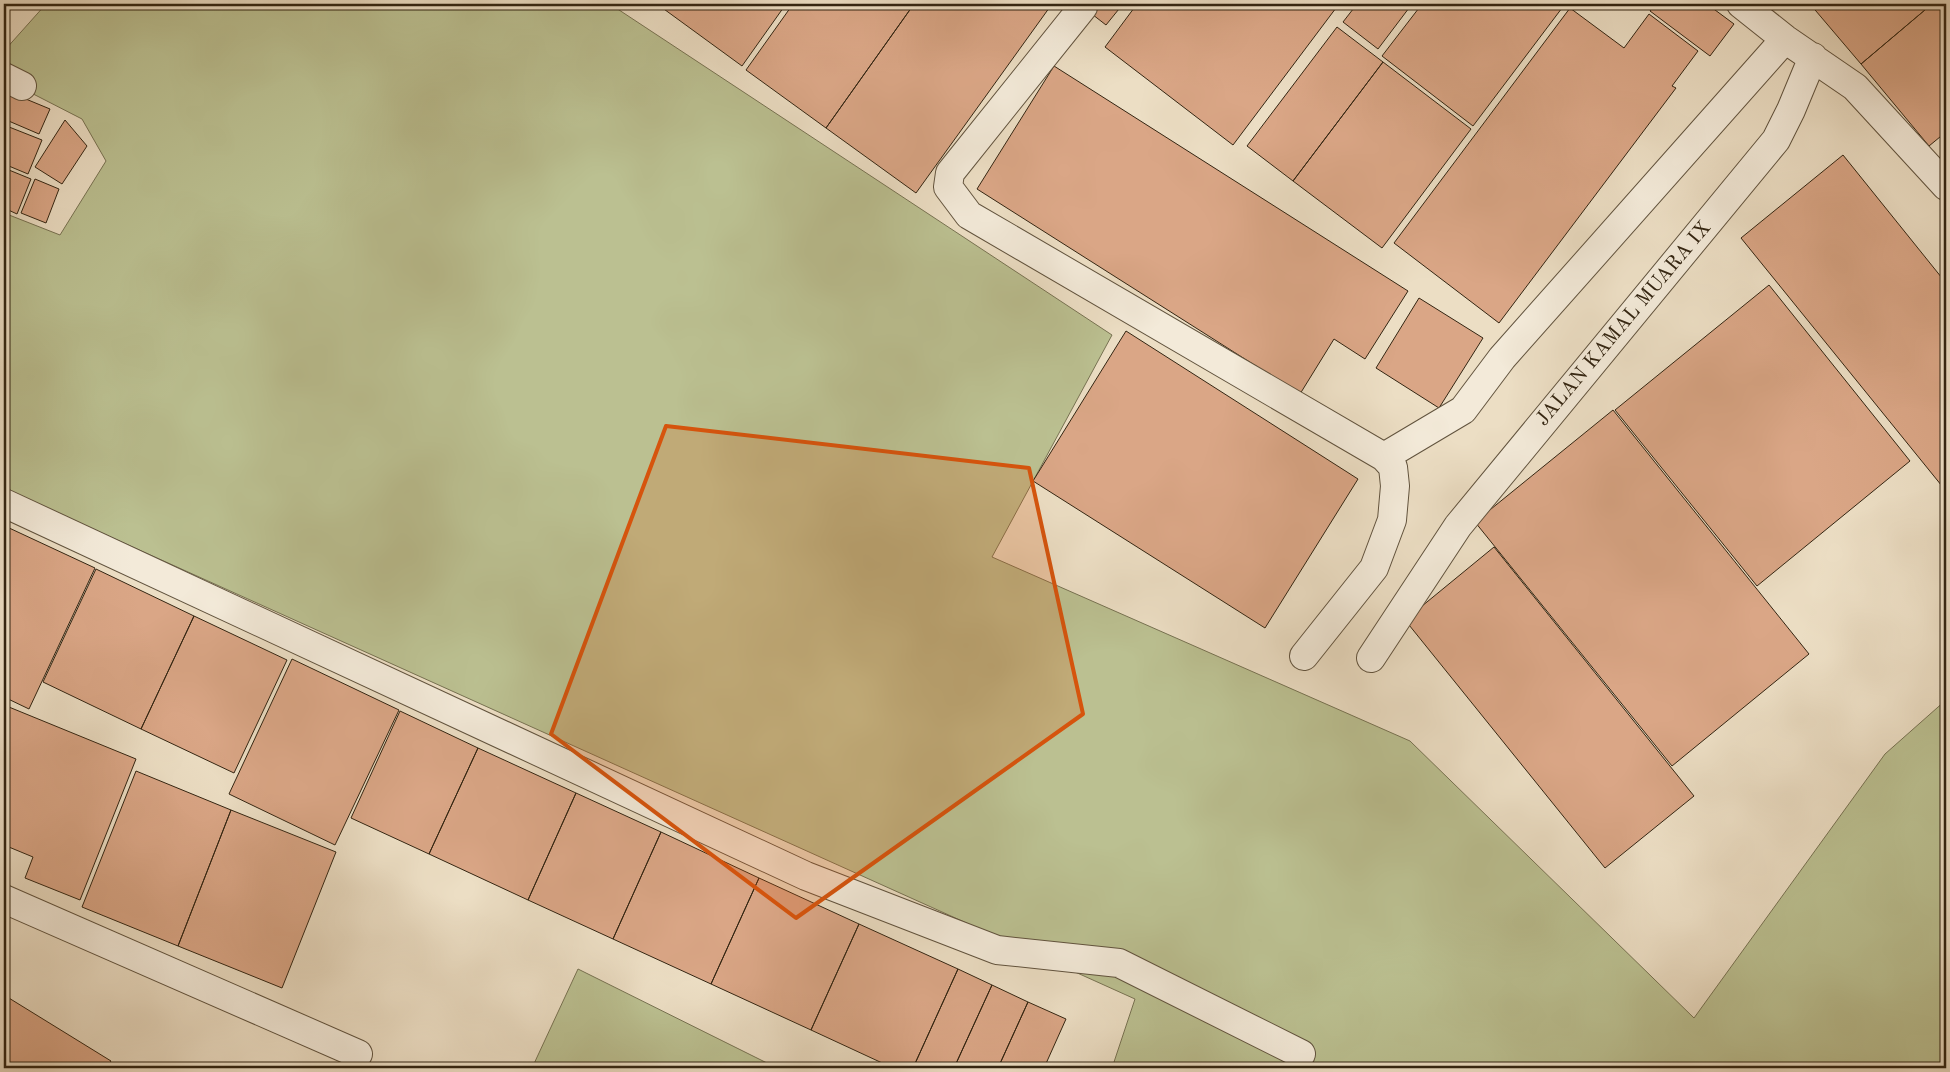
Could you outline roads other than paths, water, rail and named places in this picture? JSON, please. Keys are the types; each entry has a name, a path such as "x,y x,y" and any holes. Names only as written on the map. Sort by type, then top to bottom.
{"lane":[{"path":"1741,4 1785,39 1855,87 1946,186"},
{"path":"1083,7 950,172 948,187 970,215 1384,457 1393,467 1395,486 1392,520 1374,568 1304,656"},
{"path":"1384,457 1463,410 1502,358 1785,39"},
{"name":"JALAN KAMAL MUARA IX","path":"1371,658 1458,526 1776,140 1813,57"},
{"path":"4,503 806,876 997,950 1119,964 1301,1054"},
{"path":"4,899 358,1054"}]}
